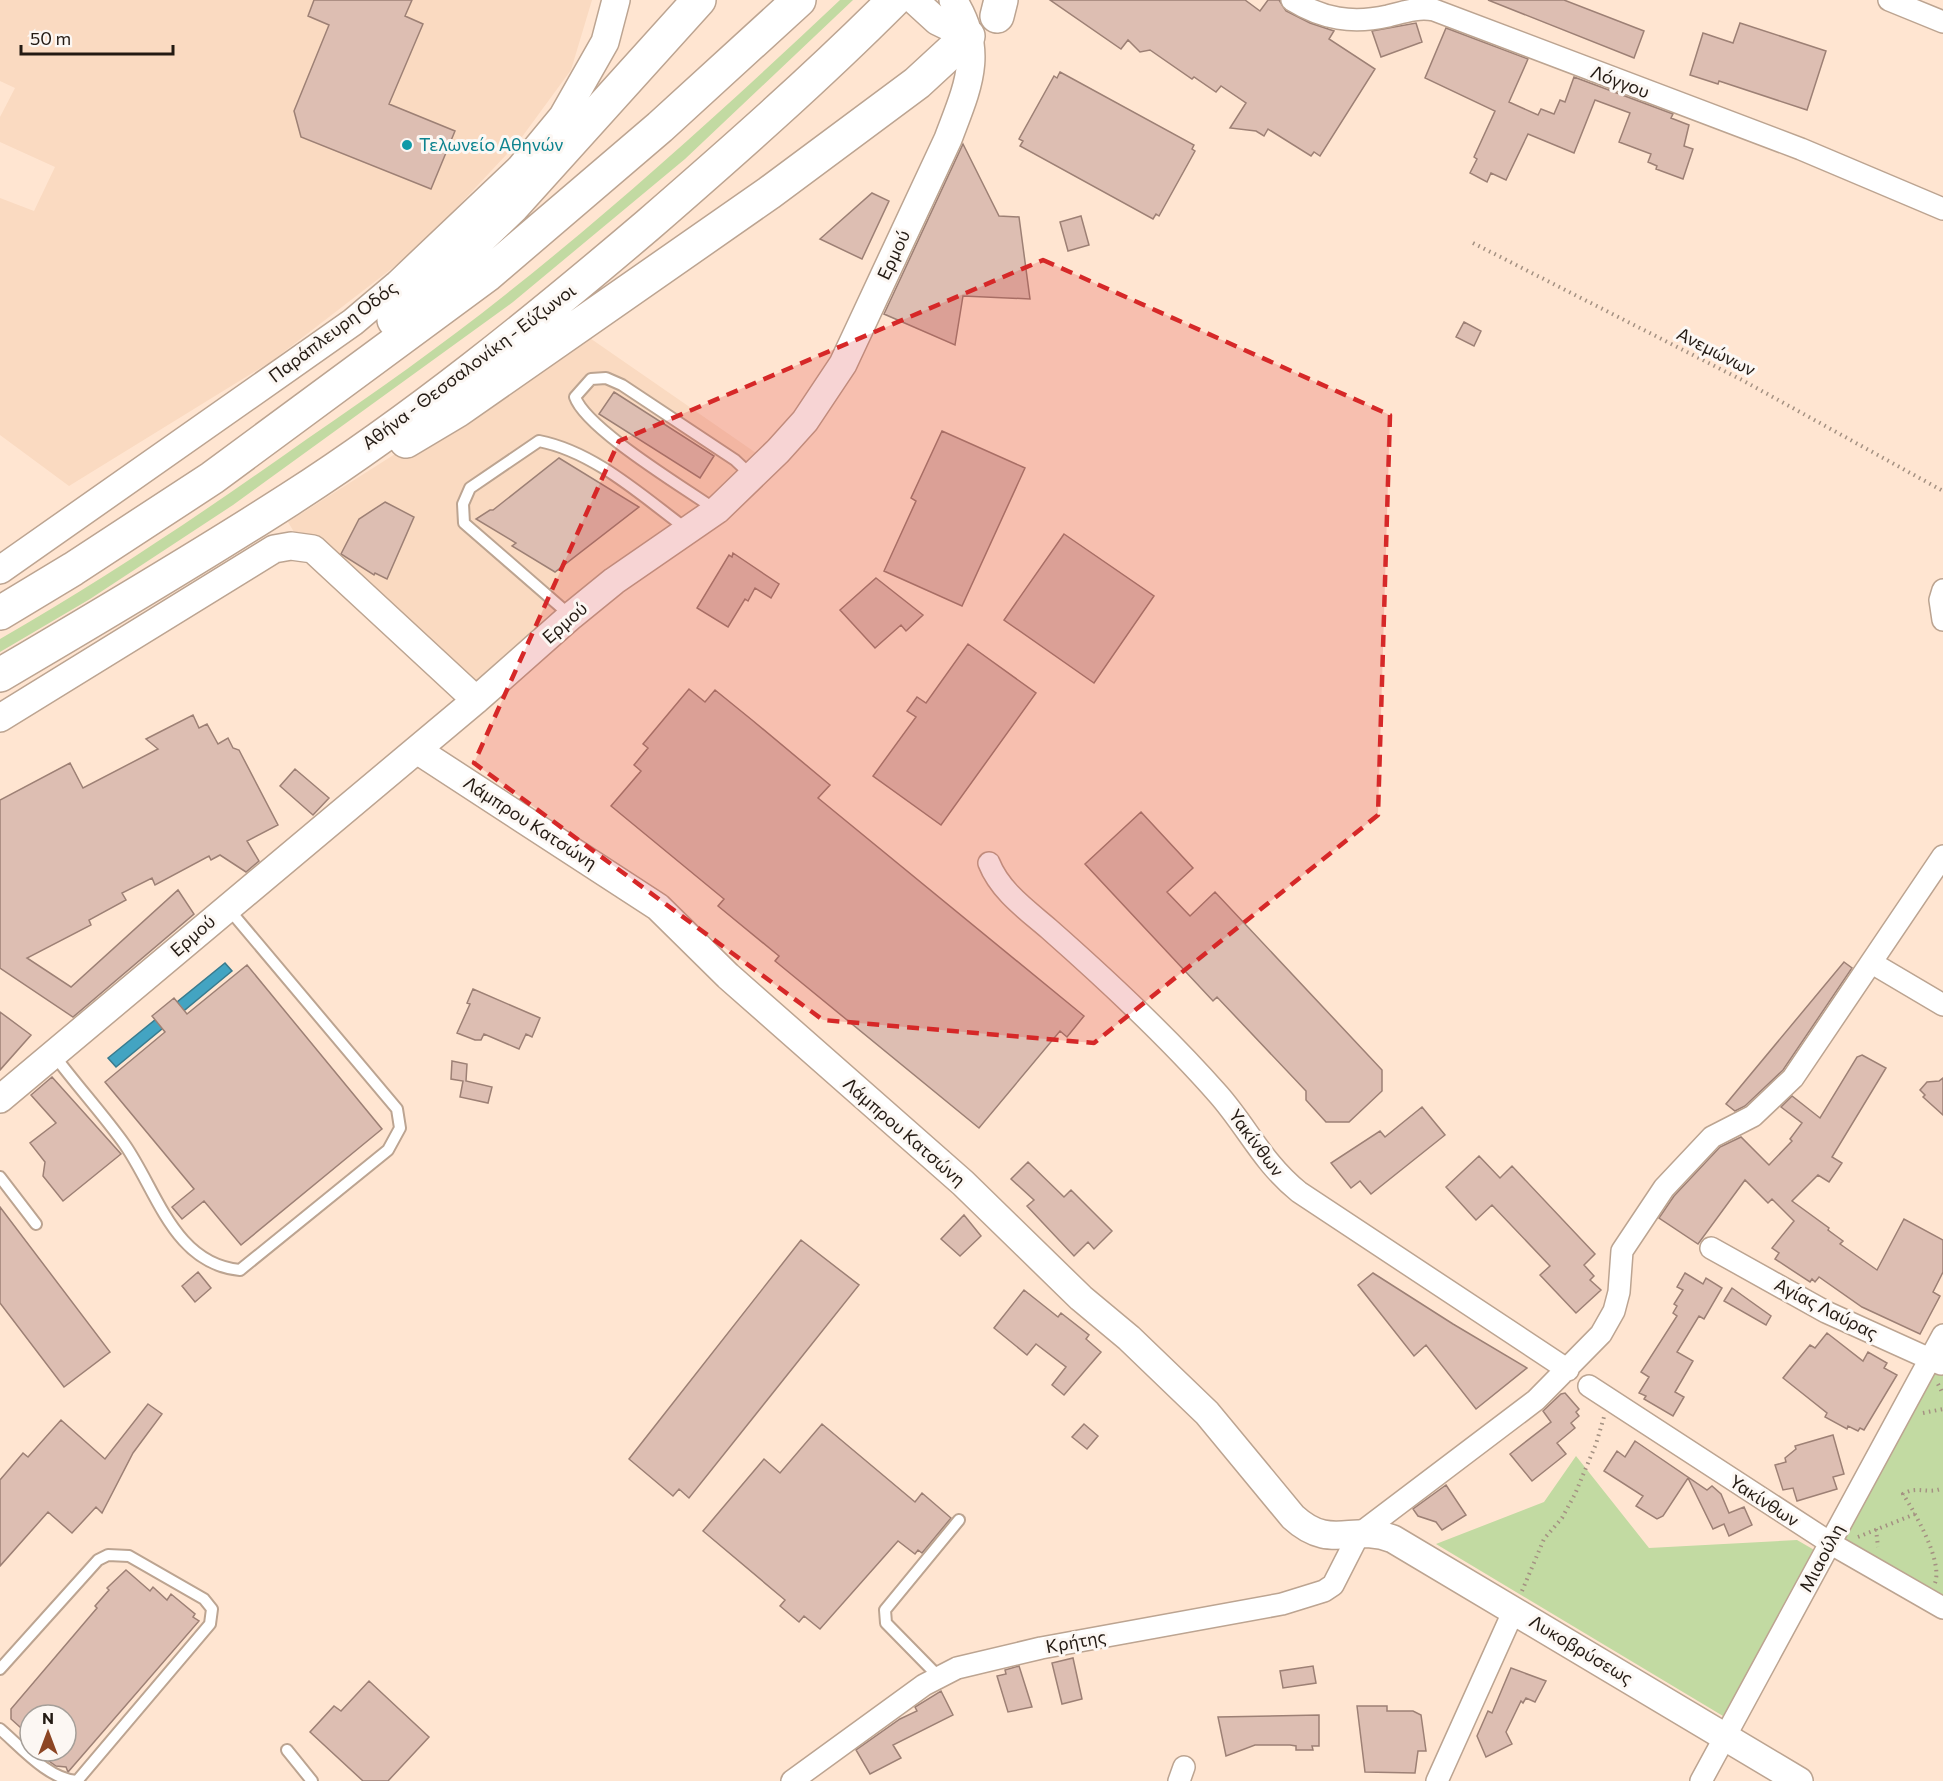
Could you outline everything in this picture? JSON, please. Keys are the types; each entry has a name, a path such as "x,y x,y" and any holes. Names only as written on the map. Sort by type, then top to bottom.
{"highway":[{"path":"255,446 348,359 422,296 513,206 699,0"},
{"path":"0,612 83,562 212,478 486,275 660,127 799,0"},
{"name":"Αθήνα - Θεσσαλονίκη - Εύζωνοι","path":"0,675 291,498 448,387 530,324 797,93 910,2"},
{"path":"291,498 377,458 458,410 769,193 917,83 968,36"}],"street":[{"name":"Παράπλευρη Οδός","path":"0,570 292,366 353,322 398,284 520,168 563,116 605,42 616,0"},
{"name":"Ερμού","path":"0,1099 417,750 571,616 614,581 717,510 805,421 843,364 948,139 970,75 972,62 968,36 953,0"},
{"name":"Λόγγου","path":"1292,0 1314,12 1338,20 1360,21 1423,8 1434,10 1801,149 1943,209"},
{"path":"1889,0 1943,22"},
{"path":"910,2 937,21 968,36"},
{"path":"0,718 274,549 291,546 313,549 476,700"},
{"path":"1943,590 1940,600 1943,620"},
{"name":"Λάμπρου Κατσώνη","path":"417,750 658,907 728,976 963,1183 1081,1298 1129,1338 1207,1413 1300,1523 1323,1536 1359,1533"},
{"path":"1359,1533 1536,1400 1601,1334 1614,1311 1619,1292 1622,1251 1664,1188 1712,1137 1753,1116 1792,1078 1943,856"},
{"name":"Υακίνθων","path":"989,863 994,874 1013,897 1092,966 1188,1060 1231,1109 1276,1174 1404,1263 1568,1370"},
{"path":"1872,963 1943,1005"},
{"name":"Αγίας Λαύρας","path":"1711,1248 1826,1311 1936,1362"},
{"name":"Μιαούλη","path":"1701,1781 1936,1362 1943,1335"},
{"name":"Υακίνθων","path":"1589,1386 1832,1545 1943,1608"},
{"name":"Λυκοβρύσεως","path":"1359,1533 1377,1533 1393,1539 1799,1781"},
{"name":"Κρήτης","path":"792,1781 938,1676 957,1668 1041,1648 1236,1613 1324,1592 1333,1585 1359,1533"},
{"path":"1437,1781 1514,1610"}],"lane":[{"path":"717,510 610,436 579,409 575,398 591,379 606,378 622,385 735,460 752,477"},
{"path":"571,616 464,523 463,504 470,488 539,441 562,446 614,476 689,531"},
{"path":"54,1055 126,1146 174,1231 219,1268 240,1270 388,1150 400,1128 396,1109 227,907"},
{"path":"0,1177 36,1224"},
{"path":"938,1676 886,1623 885,1610 959,1520"},
{"path":"0,1669 98,1560 108,1555 129,1556 204,1599 212,1609 210,1624 77,1781 62,1778 48,1770 0,1729"},
{"path":"287,1750 312,1781"}],"path":[{"name":"Ανεμώνων","path":"1473,243 1742,380 1943,491"},
{"path":"1514,1610 1544,1539 1562,1518 1575,1494 1596,1444 1609,1399"},
{"path":"1922,1596 1937,1579 1938,1570 1935,1554 1903,1494 1915,1489 1930,1493 1943,1488"},
{"path":"1832,1545 1915,1514"}],"highlighted area":[{"path":"1043,260 1390,415 1378,815 1094,1043 823,1020 474,763 619,441"}],"shaded area":[{"path":"0,0 592,0 571,70 519,141 421,246 272,361 69,486 0,435 0,198 34,211 55,167 0,142 0,117 15,88 0,81"},
{"path":"584,334 759,455 698,513 605,571 544,619 479,686 314,537 294,532 288,522"}],"green space":[{"path":"840,0 853,0 685,159 513,302 233,505 90,599 0,652 0,639 79,592 194,517 382,387 481,314 633,188"},
{"path":"1932,1368 1943,1373 1943,1599 1839,1539"},
{"path":"1576,1456 1649,1548 1797,1540 1816,1551 1723,1716 1436,1544 1544,1502"}],"water":[{"path":"225,963 232,971 116,1067 108,1058"}],"building":[{"path":"314,0 412,0 405,16 423,24 389,104 455,131 431,189 301,137 294,111 329,25 308,16"},
{"path":"1050,0 1245,0 1260,11 1268,0 1279,0 1286,11 1310,23 1334,31 1329,39 1375,69 1320,156 1314,152 1311,156 1268,129 1264,136 1256,131 1230,128 1246,103 1221,86 1216,92 1194,77 1192,79 1150,50 1140,52 1128,40 1121,49"},
{"path":"1488,0 1564,0 1644,31 1634,58"},
{"path":"1416,23 1422,42 1381,57 1372,31"},
{"path":"1740,23 1826,51 1807,110 1719,81 1718,84 1690,75 1703,33 1733,43"},
{"path":"1446,28 1528,59 1509,102 1538,115 1541,109 1554,114 1560,100 1565,102 1574,77 1673,114 1671,118 1689,125 1684,146 1693,149 1683,179 1656,169 1657,166 1648,162 1651,154 1619,142 1630,113 1595,100 1574,153 1528,134 1506,180 1491,173 1487,182 1470,173 1477,159 1474,157 1495,111 1425,78"},
{"path":"1060,72 1194,145 1192,149 1195,151 1159,216 1156,214 1153,219 1020,146 1023,141 1019,139 1054,76 1057,78"},
{"path":"963,144 999,216 1019,217 1030,299 963,296 955,345 884,314"},
{"path":"872,193 889,201 862,259 820,239"},
{"path":"1081,216 1089,245 1068,251 1060,222"},
{"path":"1464,322 1481,331 1474,346 1456,337"},
{"path":"614,392 714,456 700,478 599,414"},
{"path":"942,431 1025,468 962,606 884,571 916,501 911,498"},
{"path":"559,458 639,507 555,572 512,546 516,543 476,519 493,510"},
{"path":"385,502 414,517 387,579 375,573 374,575 341,554 359,519"},
{"path":"1064,534 1154,596 1094,683 1004,620"},
{"path":"733,553 779,584 771,598 755,588 748,601 745,599 728,627 697,608 729,555 732,557"},
{"path":"876,578 923,615 906,631 901,625 875,648 840,610"},
{"path":"968,644 1036,693 941,825 873,776 916,717 907,711 917,697 926,703"},
{"path":"689,689 705,702 715,690 752,720 830,785 818,798 1084,1016 1067,1037 1060,1031 979,1128 775,961 779,956 718,906 724,899 611,806 641,771 634,765 648,748 643,744"},
{"path":"193,715 199,728 207,724 218,744 228,738 233,748 239,750 278,825 247,841 259,861 246,872 220,855 211,860 209,856 155,885 152,878 122,893 126,900 89,920 91,925 27,958 71,987 178,890 194,914 73,1017 0,968 0,800 70,763 83,788 158,749 146,739"},
{"path":"295,769 329,798 313,815 280,786"},
{"path":"1141,812 1193,868 1167,892 1190,916 1215,892 1382,1070 1382,1091 1349,1122 1326,1122 1306,1100 1306,1091 1217,997 1213,1001 1085,864"},
{"path":"1844,962 1852,968 1783,1070 1745,1106 1735,1111 1726,1104"},
{"path":"247,965 382,1129 241,1245 204,1201 182,1219 172,1207 194,1189 105,1082 165,1032 152,1016 174,998 187,1014"},
{"path":"473,989 540,1018 532,1037 526,1034 519,1049 484,1034 481,1040 475,1040 457,1033 470,1004 467,1003"},
{"path":"0,1012 31,1035 0,1070"},
{"path":"1862,1055 1886,1068 1832,1157 1842,1163 1829,1182 1818,1175 1792,1201 1829,1228 1828,1230 1843,1241 1840,1244 1877,1270 1904,1219 1943,1240 1943,1272 1933,1292 1940,1296 1920,1334 1862,1307 1819,1277 1815,1282 1812,1279 1810,1282 1775,1259 1779,1253 1772,1248 1794,1221 1772,1199 1768,1203 1745,1180 1698,1244 1659,1218 1674,1196 1720,1147 1741,1137 1769,1165 1792,1141 1790,1139 1802,1123 1781,1107 1792,1096 1820,1118 1857,1057"},
{"path":"452,1061 467,1064 466,1081 492,1087 488,1103 460,1097 463,1081 451,1079"},
{"path":"52,1077 121,1154 63,1201 43,1176 45,1162 30,1143 56,1123 31,1095"},
{"path":"1943,1078 1943,1115 1923,1097 1925,1095 1920,1090 1927,1082 1939,1081"},
{"path":"1422,1107 1445,1135 1371,1194 1360,1181 1351,1188 1331,1163 1380,1131 1385,1137"},
{"path":"1479,1156 1500,1178 1512,1166 1595,1254 1584,1265 1594,1276 1590,1280 1601,1290 1576,1313 1540,1275 1550,1266 1492,1205 1476,1220 1446,1187"},
{"path":"1028,1162 1064,1197 1071,1190 1112,1231 1094,1249 1088,1242 1074,1256 1027,1206 1034,1200 1011,1179"},
{"path":"0,1207 110,1352 64,1387 0,1303"},
{"path":"964,1215 981,1236 960,1256 941,1239"},
{"path":"801,1240 859,1285 689,1498 679,1489 673,1496 629,1459"},
{"path":"198,1272 211,1288 195,1302 182,1286"},
{"path":"1373,1273 1527,1368 1476,1409 1426,1345 1414,1356 1358,1285"},
{"path":"1685,1273 1703,1284 1706,1278 1722,1288 1704,1319 1699,1316 1677,1352 1693,1361 1675,1392 1684,1397 1673,1416 1644,1399 1646,1396 1639,1393 1649,1377 1641,1372 1677,1316 1673,1313 1677,1306 1674,1304 1683,1290 1677,1287"},
{"path":"1732,1288 1771,1316 1766,1325 1724,1301"},
{"path":"1024,1290 1058,1317 1061,1313 1089,1335 1086,1339 1101,1352 1064,1395 1052,1385 1066,1367 1036,1344 1027,1355 994,1328"},
{"path":"1827,1333 1863,1361 1868,1352 1887,1363 1884,1368 1897,1375 1864,1430 1860,1428 1858,1431 1848,1426 1847,1429 1825,1417 1827,1413 1783,1378 1810,1345 1815,1348"},
{"path":"1565,1393 1579,1409 1576,1412 1579,1416 1571,1423 1575,1428 1557,1443 1566,1454 1532,1481 1510,1454 1551,1422 1543,1411"},
{"path":"148,1404 162,1414 133,1453 102,1513 96,1507 72,1533 48,1512 0,1566 0,1480 23,1453 28,1457 61,1420 105,1459"},
{"path":"822,1424 915,1502 922,1493 951,1518 922,1553 918,1550 915,1554 898,1541 820,1629 804,1616 799,1622 780,1606 785,1600 703,1531 764,1459 780,1473"},
{"path":"1084,1424 1098,1436 1087,1449 1072,1437"},
{"path":"1833,1435 1844,1474 1833,1477 1837,1489 1797,1501 1793,1488 1783,1490 1775,1465 1786,1462 1785,1458 1796,1449 1795,1446"},
{"path":"1635,1441 1707,1490 1712,1486 1721,1494 1729,1513 1744,1507 1752,1525 1729,1536 1724,1524 1713,1529 1688,1478 1663,1516 1657,1519 1636,1506 1643,1496 1604,1471 1617,1451 1625,1457"},
{"path":"1446,1485 1466,1515 1442,1530 1436,1522 1418,1516 1413,1509"},
{"path":"126,1570 150,1591 153,1587 167,1600 171,1594 195,1614 193,1617 199,1621 78,1760 78,1703 18,1703 18,1725 11,1719 11,1709 97,1608 95,1606 109,1590 107,1588"},
{"path":"1073,1658 1082,1699 1062,1704 1052,1663"},
{"path":"1019,1666 1032,1707 1008,1712 997,1676 1006,1674 1005,1670"},
{"path":"1313,1666 1316,1683 1283,1688 1280,1671"},
{"path":"1511,1668 1546,1681 1535,1702 1526,1698 1523,1703 1521,1701 1506,1732 1512,1744 1486,1757 1477,1736 1488,1711 1492,1713"},
{"path":"369,1681 429,1737 388,1781 363,1781 310,1732 334,1706 341,1711"},
{"path":"941,1691 953,1715 893,1745 901,1758 870,1774 856,1750 900,1719 917,1711 915,1707"},
{"path":"1357,1706 1387,1706 1387,1711 1413,1711 1421,1715 1426,1751 1418,1751 1415,1773 1365,1772"},
{"path":"1319,1715 1319,1746 1312,1746 1313,1750 1296,1750 1296,1746 1290,1745 1255,1745 1226,1756 1218,1717"},
{"path":"52,1763 76,1763 68,1772 66,1767"}],"place":[{"name":"Τελωνείο Αθηνών","path":"407,145"}]}
